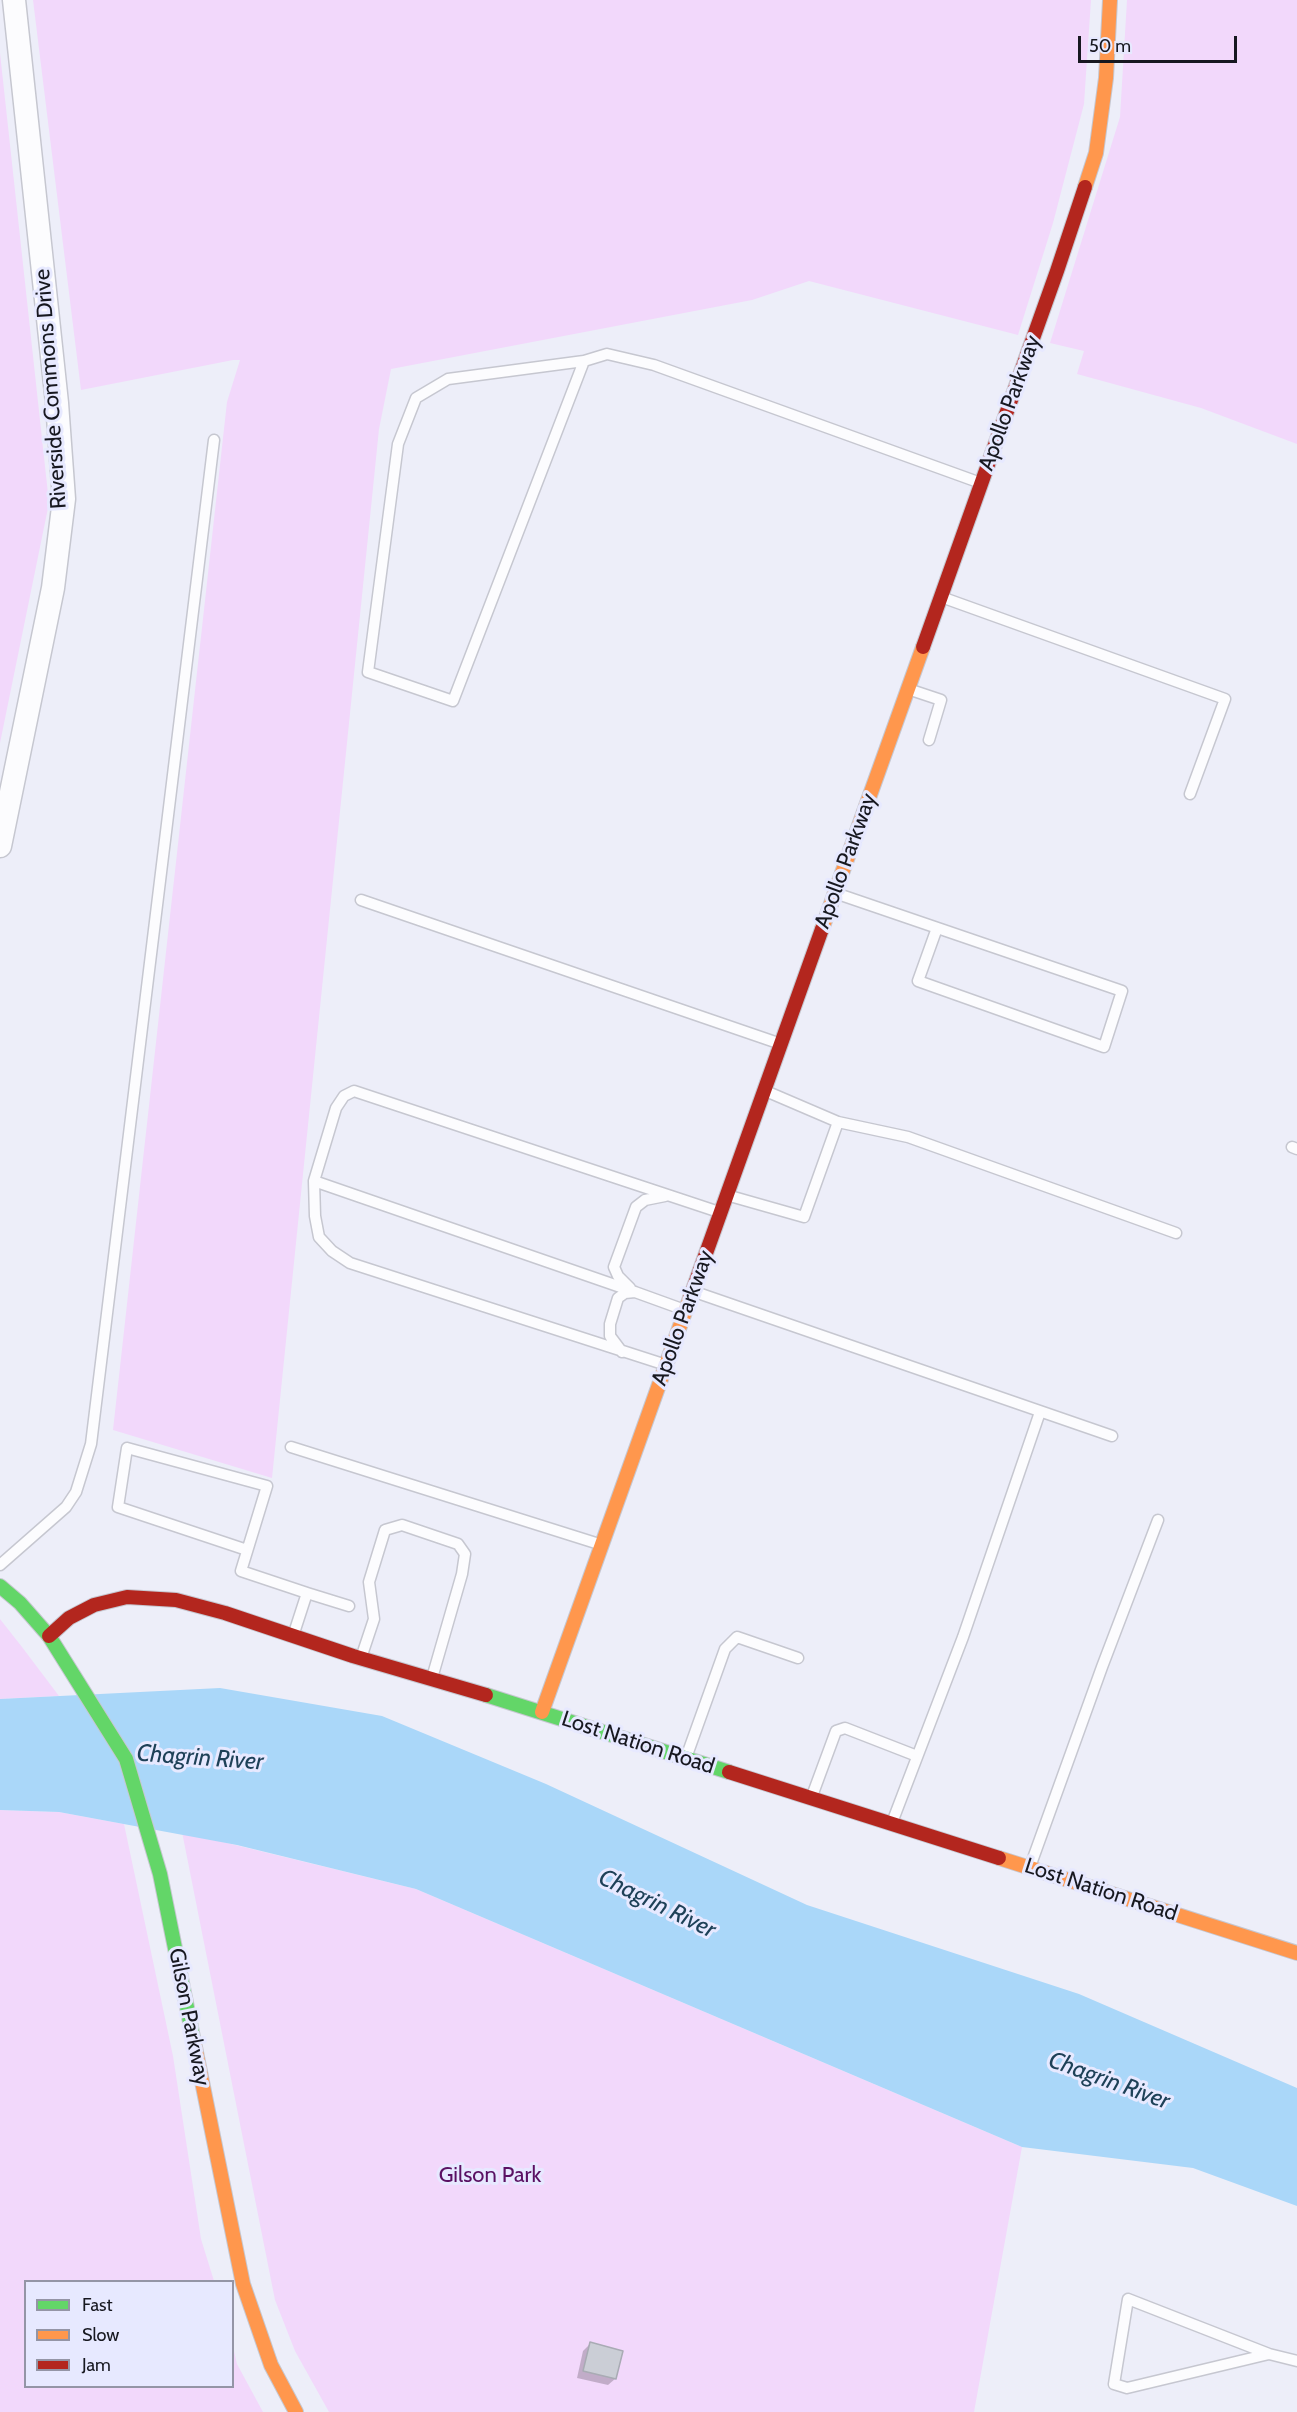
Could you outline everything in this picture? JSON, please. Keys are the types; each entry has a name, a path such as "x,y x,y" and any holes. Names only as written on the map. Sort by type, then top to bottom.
{"street":[{"name":"Riverside Commons Drive","path":"0,846 53,588 64,499 57,403 14,0"},
{"name":"Apollo Parkway","path":"542,1712 1057,271 1096,153 1106,78 1110,0"},
{"path":"0,1586 49,1636"},
{"name":"Lost Nation Road","path":"49,1636 69,1618 94,1605 127,1597 176,1600 225,1613 361,1658 542,1712 1297,1953"},
{"name":"Gilson Parkway","path":"49,1636 126,1760 160,1874 243,2284 271,2365 296,2412"}],"lane":[{"path":"584,361 453,701 368,672 398,444 416,398 448,380 584,361 607,354 654,365 981,483"},
{"path":"0,1565 66,1507 76,1492 91,1444 214,440"},
{"path":"940,597 1225,699 1190,794"},
{"path":"908,688 941,700 929,740"},
{"path":"835,893 1122,990 1104,1047 918,981 937,928"},
{"path":"361,900 781,1044"},
{"path":"764,1090 838,1122 908,1137 1176,1233"},
{"path":"666,1365 350,1263 332,1251 319,1236 315,1216 314,1181 336,1107 344,1096 354,1091 720,1213"},
{"path":"727,1195 804,1218 838,1122"},
{"path":"314,1181 685,1310"},
{"path":"635,1292 618,1276 614,1267 636,1207 645,1200 668,1196"},
{"path":"692,1291 1112,1436"},
{"path":"623,1352 610,1336 610,1324 618,1298 625,1293 635,1292"},
{"path":"892,1824 963,1637 1040,1412"},
{"path":"291,1447 602,1545"},
{"path":"247,1550 118,1507 127,1448 267,1486 241,1571 349,1606"},
{"path":"1029,1867 1158,1520"},
{"path":"361,1658 374,1619 369,1582 385,1530 402,1525 458,1544 465,1554 462,1574 432,1679"},
{"path":"293,1636 307,1593"},
{"path":"686,1758 725,1649 737,1637 798,1658"},
{"path":"812,1798 836,1731 845,1728 917,1756"},
{"path":"1269,2354 1127,2388 1114,2384 1128,2299 1269,2354 1297,2361"}],"green space":[{"path":"33,0 1091,0 1084,104 1053,223 1018,335 809,281 752,300 391,369 379,429 272,1478 113,1430 227,402 240,360 81,390"},
{"path":"1127,0 1297,0 1297,444 1201,408 1077,374 1084,351 1050,343 1120,117"},
{"path":"0,53 49,503 0,743"},
{"path":"0,1619 22,1647 59,1696 0,1699"},
{"path":"0,1810 59,1812 124,1824 173,2056 201,2239 214,2280 24,2280 24,2388 234,2388 234,2351 237,2364 263,2412 0,2412"},
{"name":"Gilson Park","path":"182,1832 416,1889 1022,2147 974,2412 329,2412 295,2351 275,2300"}],"water":[{"name":"Chagrin River","path":"220,1688 382,1716 546,1784 807,1905 1079,1994 1297,2088 1297,2206 1193,2168 1022,2147 416,1889 237,1845 59,1812 0,1810 0,1699"}],"building":[{"path":"590,2342 623,2351 616,2379 583,2371"}],"traffic: fast":[{"path":"0,1586 20,1603 49,1636 126,1759 160,1874 194,2042"},
{"path":"486,1695 729,1772"}],"traffic: slow":[{"path":"1085,187 1096,153 1106,78 1110,0"},
{"path":"822,929 923,647"},
{"path":"542,1712 690,1298"},
{"path":"999,1858 1297,1953"},
{"path":"194,2042 243,2284 271,2365 296,2412"}],"traffic: jam":[{"path":"923,647 1085,187"},
{"path":"690,1298 822,929"},
{"path":"49,1636 69,1618 94,1605 127,1597 176,1600 225,1613 353,1656 486,1695"},
{"path":"729,1772 999,1858"}]}
